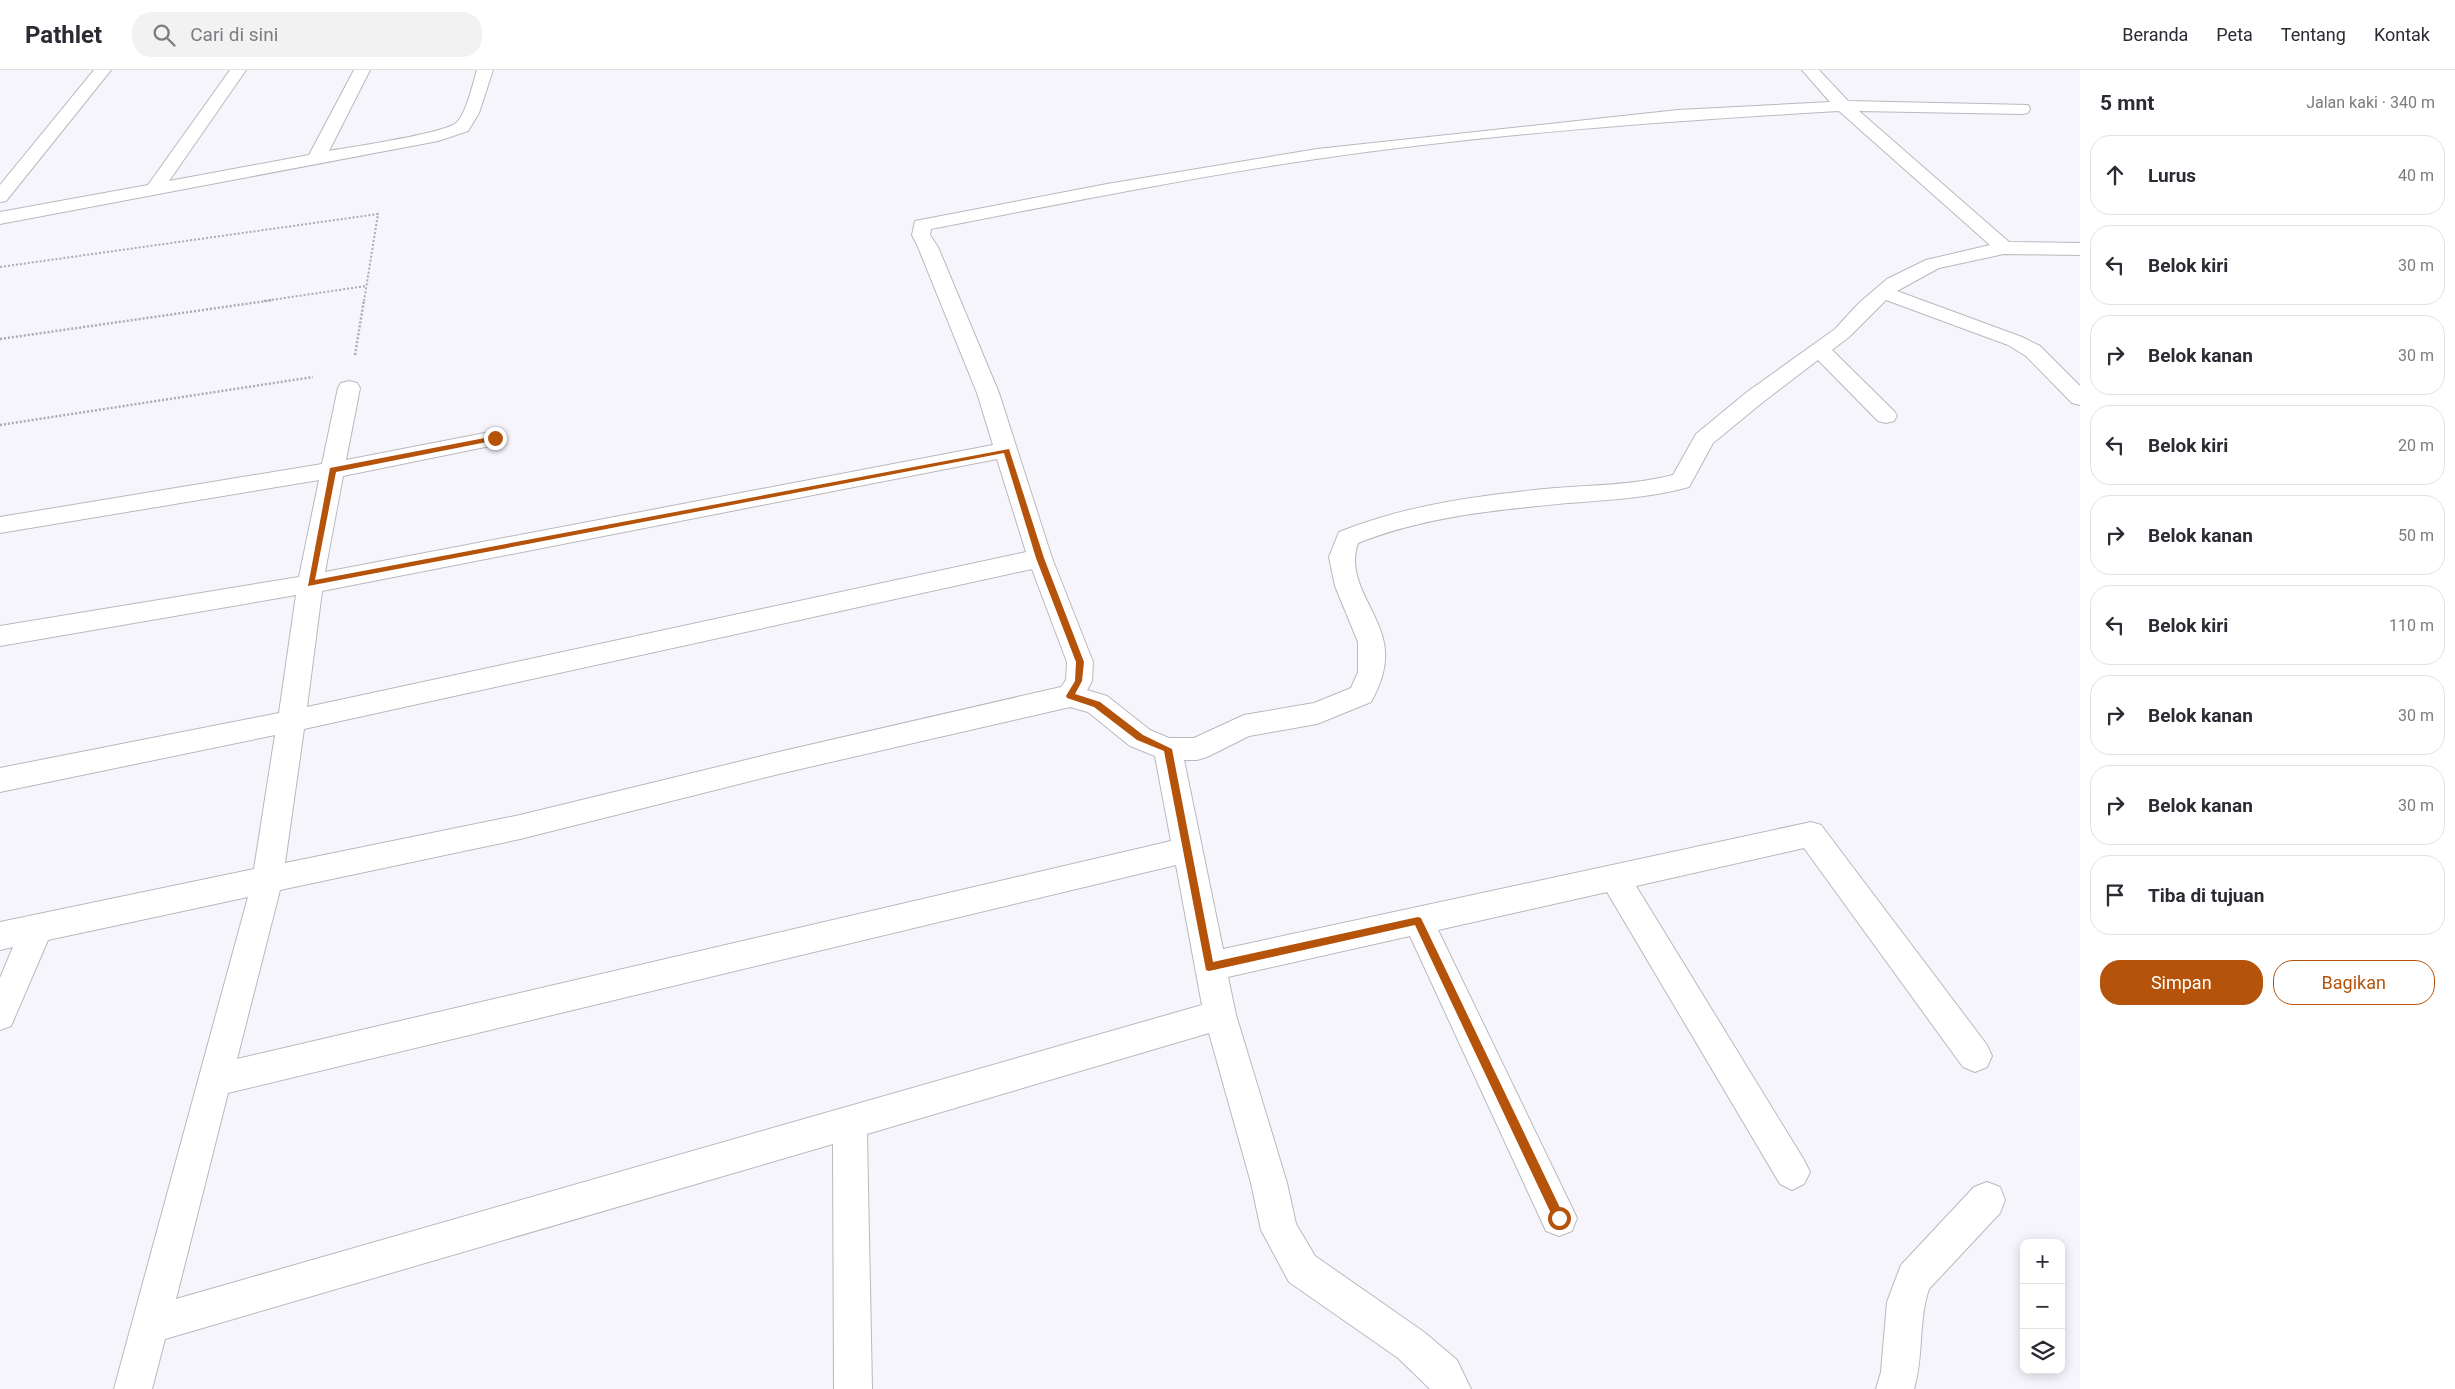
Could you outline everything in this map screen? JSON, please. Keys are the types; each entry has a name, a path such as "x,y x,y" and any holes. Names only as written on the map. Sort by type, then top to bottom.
{"street":[{"path":"0,197 103,70"},
{"path":"154,189 238,70"},
{"path":"316,159 362,70"},
{"path":"0,218 432,137 462,127 472,113 485,70"},
{"path":"1810,70 1843,106 2004,248"},
{"path":"1070,696 1078,681 1080,662 1040,558 988,393 928,247 921,235 922,225 1107,189 1316,154 1678,115 1843,106 2022,109"},
{"path":"0,936 520,827 783,762 1070,696 1097,704 1140,738 1168,749 1197,749 1244,726 1316,713 1361,695 1371,672 1371,642 1348,586 1341,557 1348,538 1377,525 1484,503 1653,489 1681,481 1704,439 1755,397 1842,333 1866,307 1894,283 1933,264 2004,248 2080,249"},
{"path":"1884,293 2015,341 2033,351 2080,398"},
{"path":"1819,349 1886,416"},
{"path":"133,1389 268,879 310,584 351,380"},
{"path":"0,525 333,470 495,438"},
{"path":"0,636 310,584 1007,450"},
{"path":"0,780 291,721 1040,558"},
{"path":"1168,749 1209,967 1220,1015 1269,1183 1278,1230 1302,1269 1411,1345 1442,1374 1452,1389"},
{"path":"1209,967 1811,834 1974,1056"},
{"path":"215,1080 1187,850"},
{"path":"1614,877 1792,1172"},
{"path":"1418,921 1559,1218"},
{"path":"0,1014 37,928"},
{"path":"150,1325 1220,1015"},
{"path":"850,1122 853,1389"},
{"path":"1895,1389 1900,1372 1906,1302 1914,1278 1986,1200"}],"path":[{"path":"0,267 378,214 351,380 0,425"},
{"path":"0,339 366,286"}],"route":[{"path":"495,438 333,470 310,584 1007,450 1040,558 1080,662 1078,681 1070,696 1097,704 1140,738 1168,749 1209,967 1418,921 1559,1218"}]}
